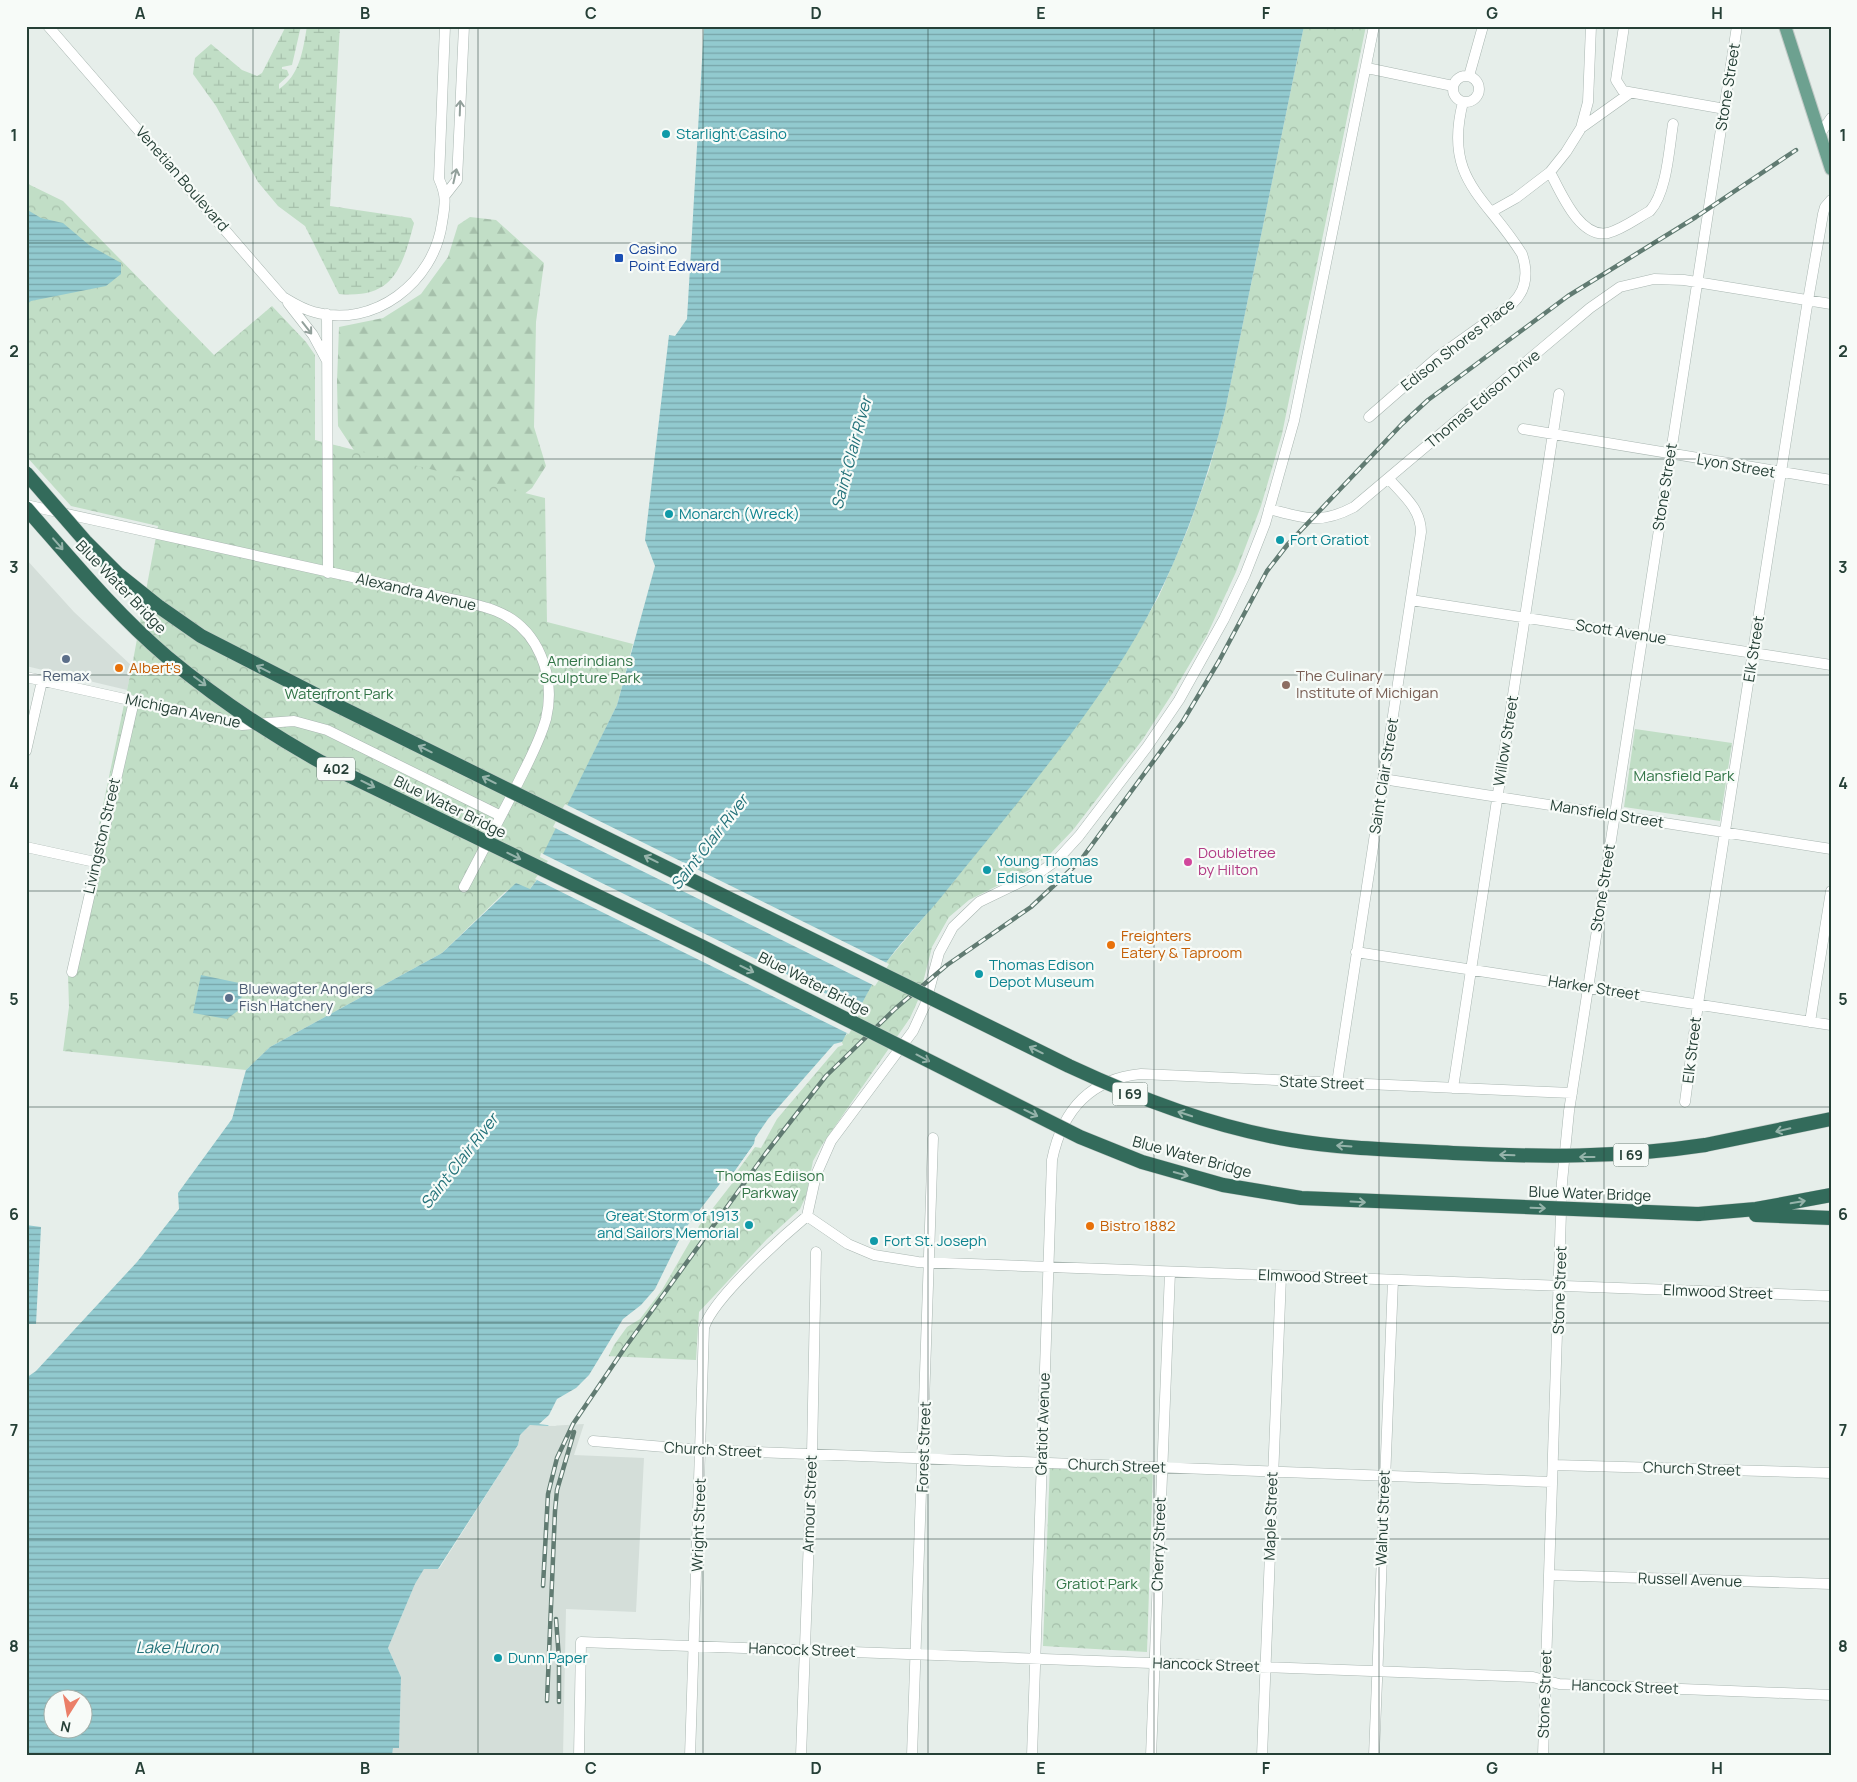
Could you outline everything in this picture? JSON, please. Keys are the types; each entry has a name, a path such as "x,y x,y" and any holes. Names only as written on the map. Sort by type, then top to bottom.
{"highway":[{"name":"Blue Water Bridge","path":"26,473 86,542 118,574 158,606 201,636 336,705 1109,1084 1153,1103 1218,1124 1314,1143 1496,1155 1610,1156 1705,1145 1831,1119"},
{"name":"Blue Water Bridge","path":"26,506 95,586 148,639 220,697 274,735 330,766 703,947 1080,1137 1142,1162 1195,1178 1280,1195 1328,1200 1698,1214"},
{"path":"1698,1214 1756,1209 1831,1195"},
{"path":"1698,1214 1831,1218"}],"main road":[{"path":"1785,26 1825,132 1831,169"}],"street":[{"name":"Venetian Boulevard","path":"48,26 283,297 302,308 327,314 357,313 379,306 399,295 415,281 427,266 438,244 446,194 456,180 464,26"},
{"name":"Venetian Boulevard","path":"446,26 439,179 446,194"},
{"path":"807,1216 821,1162 831,1141 913,1032 925,1005 941,948 953,926 979,902 1032,877 1057,860 1079,836 1147,747 1179,700 1214,639 1245,575 1270,509 1294,421 1374,26"},
{"path":"1469,76 1482,26"},
{"path":"1491,212 1516,198 1550,172 1566,152 1581,128 1588,102 1591,26"},
{"path":"1624,26 1616,80 1623,91 1725,109"},
{"name":"Stone Street","path":"1543,1756 1544,1680 1554,1465 1563,1174 1572,1093 1737,26"},
{"path":"1366,68 1453,86"},
{"path":"1453,86 1461,77 1469,76"},
{"path":"1453,86 1456,98 1462,102 1472,101 1478,95 1478,86 1469,76"},
{"path":"1581,128 1630,93"},
{"name":"Edison Shores Place","path":"1369,417 1439,356 1502,313 1521,293 1525,280 1524,261 1513,240 1470,187 1458,159 1457,131 1462,102"},
{"path":"1825,132 1831,118"},
{"path":"1550,172 1582,225 1594,232 1614,231 1650,211 1655,206 1660,193 1673,124"},
{"name":"Elk Street","path":"1685,1102 1698,1004 1808,301 1825,207 1831,200"},
{"name":"Thomas Edison Drive","path":"1270,509 1312,520 1328,517 1354,507 1612,291 1635,282 1654,279 1697,282 1831,304"},
{"path":"283,297 313,335 327,362"},
{"path":"327,314 328,573"},
{"name":"Willow Street","path":"1453,1088 1496,797 1526,618 1551,434 1559,394"},
{"name":"Lyon Street","path":"1523,429 1831,480"},
{"name":"Saint Clair Street","path":"1336,1083 1419,546 1420,517 1413,505 1389,479"},
{"name":"Alexandra Avenue","path":"26,506 497,611 515,622 533,639 542,653 550,691 546,719 534,750 464,887"},
{"name":"Scott Avenue","path":"1411,600 1831,665"},
{"name":"Michigan Avenue","path":"26,677 242,725 294,721 327,730 501,816"},
{"path":"26,751 42,681"},
{"name":"Livingston Street","path":"72,972 95,862 134,701"},
{"name":"Mansfield Street","path":"1383,780 1831,849"},
{"path":"26,847 95,862"},
{"path":"1810,1022 1831,890"},
{"name":"Harker Street","path":"1356,952 1831,1025"},
{"name":"State Street","path":"1080,1100 1101,1084 1114,1078 1141,1074 1572,1093"},
{"name":"Gratiot Avenue","path":"1032,1756 1052,1160 1058,1134 1080,1100"},
{"name":"Forest Street","path":"912,1756 933,1138"},
{"name":"Elmwood Street","path":"807,1216 848,1244 874,1255 918,1262 1831,1296"},
{"name":"Wright Street","path":"690,1756 704,1328 706,1320 741,1278 807,1216"},
{"name":"Armour Street","path":"801,1756 812,1455 816,1252"},
{"name":"Cherry Street","path":"1150,1756 1170,1272"},
{"name":"Maple Street","path":"1262,1756 1281,1276"},
{"name":"Walnut Street","path":"1374,1756 1393,1280"},
{"name":"Church Street","path":"593,1441 701,1450 812,1455 1552,1482"},
{"name":"Church Street","path":"1554,1465 1831,1474"},
{"name":"Russell Avenue","path":"1549,1575 1831,1584"},
{"name":"Hancock Street","path":"578,1756 581,1642 1533,1677 1559,1684 1831,1695"}],"shaded area":[{"path":"26,559 74,612 132,666 127,690 26,666"},
{"path":"584,1424 574,1455 644,1458 636,1612 566,1609 563,1756 392,1756 393,1747 399,1748 401,1677 388,1648 415,1584 424,1569 439,1569 518,1445 520,1435 530,1425 548,1426"}],"green space":[{"path":"286,26 301,26 292,65 282,67 282,69 287,70 289,75 279,84 279,89 292,77 296,69 302,53 307,26 340,26 330,206 411,218 414,223 399,267 392,278 383,286 372,291 357,294 339,294 305,226 278,206 258,182 216,106 193,74 195,58 211,44 242,70 257,76 262,73"},
{"name":"Thomas Ediison Parkway","path":"1304,26 1366,26 1282,434 1261,506 1236,572 1207,635 1143,739 1073,830 1050,854 1029,870 969,900 949,917 932,947 919,998 910,1018 822,1145 813,1161 806,1196 800,1209 767,1239 699,1312 696,1360 605,1356 687,1242 730,1178 775,1118 847,1034 868,991 888,960 946,891 1069,735 1126,653 1159,596 1188,529 1209,470 1225,411"},
{"name":"Waterfront Park","path":"26,183 63,201 214,355 272,306 306,342 315,355 315,440 545,498 547,622 633,644 617,705 565,811 552,860 529,890 507,890 442,953 270,1047 246,1070 63,1051 69,1007 68,974 132,666 158,526 71,506 26,456"},
{"path":"470,217 496,220 544,263 536,322 534,427 546,466 532,488 519,498 361,461 338,426 339,327 383,318 421,294 448,257 458,225"},
{"name":"Mansfield Park","path":"1635,729 1732,743 1720,821 1624,807"},
{"name":"Gratiot Park","path":"1050,1464 1153,1469 1147,1652 1043,1646"}],"water":[{"path":"704,26 1304,26 1225,411 1207,474 1185,535 1144,624 1107,683 1064,744 947,890 888,960 869,990 842,1042 837,1045 754,1144 697,1224 660,1288 625,1325 576,1395 548,1426 530,1425 520,1435 518,1445 438,1569 424,1569 415,1584 388,1648 401,1677 399,1748 393,1748 392,1756 26,1756 26,1378 36,1371 137,1262 179,1209 178,1193 232,1119 246,1070 270,1047 442,953 516,883 530,889 552,860 542,856 617,705 655,566 645,540 669,335 675,336 687,319"},
{"path":"26,209 41,218 63,223 89,245 121,263 121,274 106,286 31,301 26,305"},
{"path":"201,975 244,984 239,1010 227,1019 193,1013"},
{"path":"26,1225 41,1227 36,1324 26,1324"}],"pier":[{"path":"565,804 889,964 875,986 553,827"},
{"path":"541,853 861,1011 849,1034 535,879 548,861 540,857"},
{"path":"842,1042 843,1045 838,1047 777,1119 761,1148 755,1147 733,1177 734,1181 699,1226 662,1290 640,1319 627,1327 614,1345 599,1376 592,1381 587,1391 578,1397 564,1421 555,1426 539,1424 549,1415 557,1399 576,1388 589,1375 623,1319 641,1305 655,1289 684,1230 726,1176 730,1178 754,1144 755,1138 768,1119 834,1044"}],"railway":[{"path":"543,1586 548,1494 557,1458 573,1424 624,1349 766,1153 826,1076 896,1008 947,965 1031,907 1080,861 1183,721 1219,661 1267,571 1288,544 1402,424 1428,400 1568,296 1696,217 1796,150"},
{"path":"547,1701 557,1490 574,1432"},
{"path":"556,1619 559,1659 559,1702"}],"place":[{"name":"Starlight Casino","path":"666,134"},
{"name":"Casino Point Edward","path":"619,258"},
{"name":"Monarch (Wreck)","path":"669,514"},
{"name":"Fort Gratiot","path":"1280,540"},
{"name":"Remax","path":"66,659"},
{"name":"Albert's","path":"119,668"},
{"name":"The Culinary Institute of Michigan","path":"1286,685"},
{"name":"Doubletree by Hilton","path":"1188,862"},
{"name":"Young Thomas Edison statue","path":"987,870"},
{"name":"Freighters Eatery & Taproom","path":"1111,945"},
{"name":"Thomas Edison Depot Museum","path":"979,974"},
{"name":"Bluewagter Anglers Fish Hatchery","path":"229,998"},
{"name":"Great Storm of 1913 and Sailors Memorial","path":"749,1225"},
{"name":"Bistro 1882","path":"1090,1226"},
{"name":"Fort St. Joseph","path":"874,1241"},
{"name":"Dunn Paper","path":"498,1658"}],"water label":[{"name":"Saint Clair River","path":"851,453"},
{"name":"Saint Clair River","path":"709,842"},
{"name":"Saint Clair River","path":"459,1161"},
{"name":"Lake Huron","path":"177,1647"}],"park label":[{"name":"Amerindians Sculpture Park","path":"590,670"}]}
